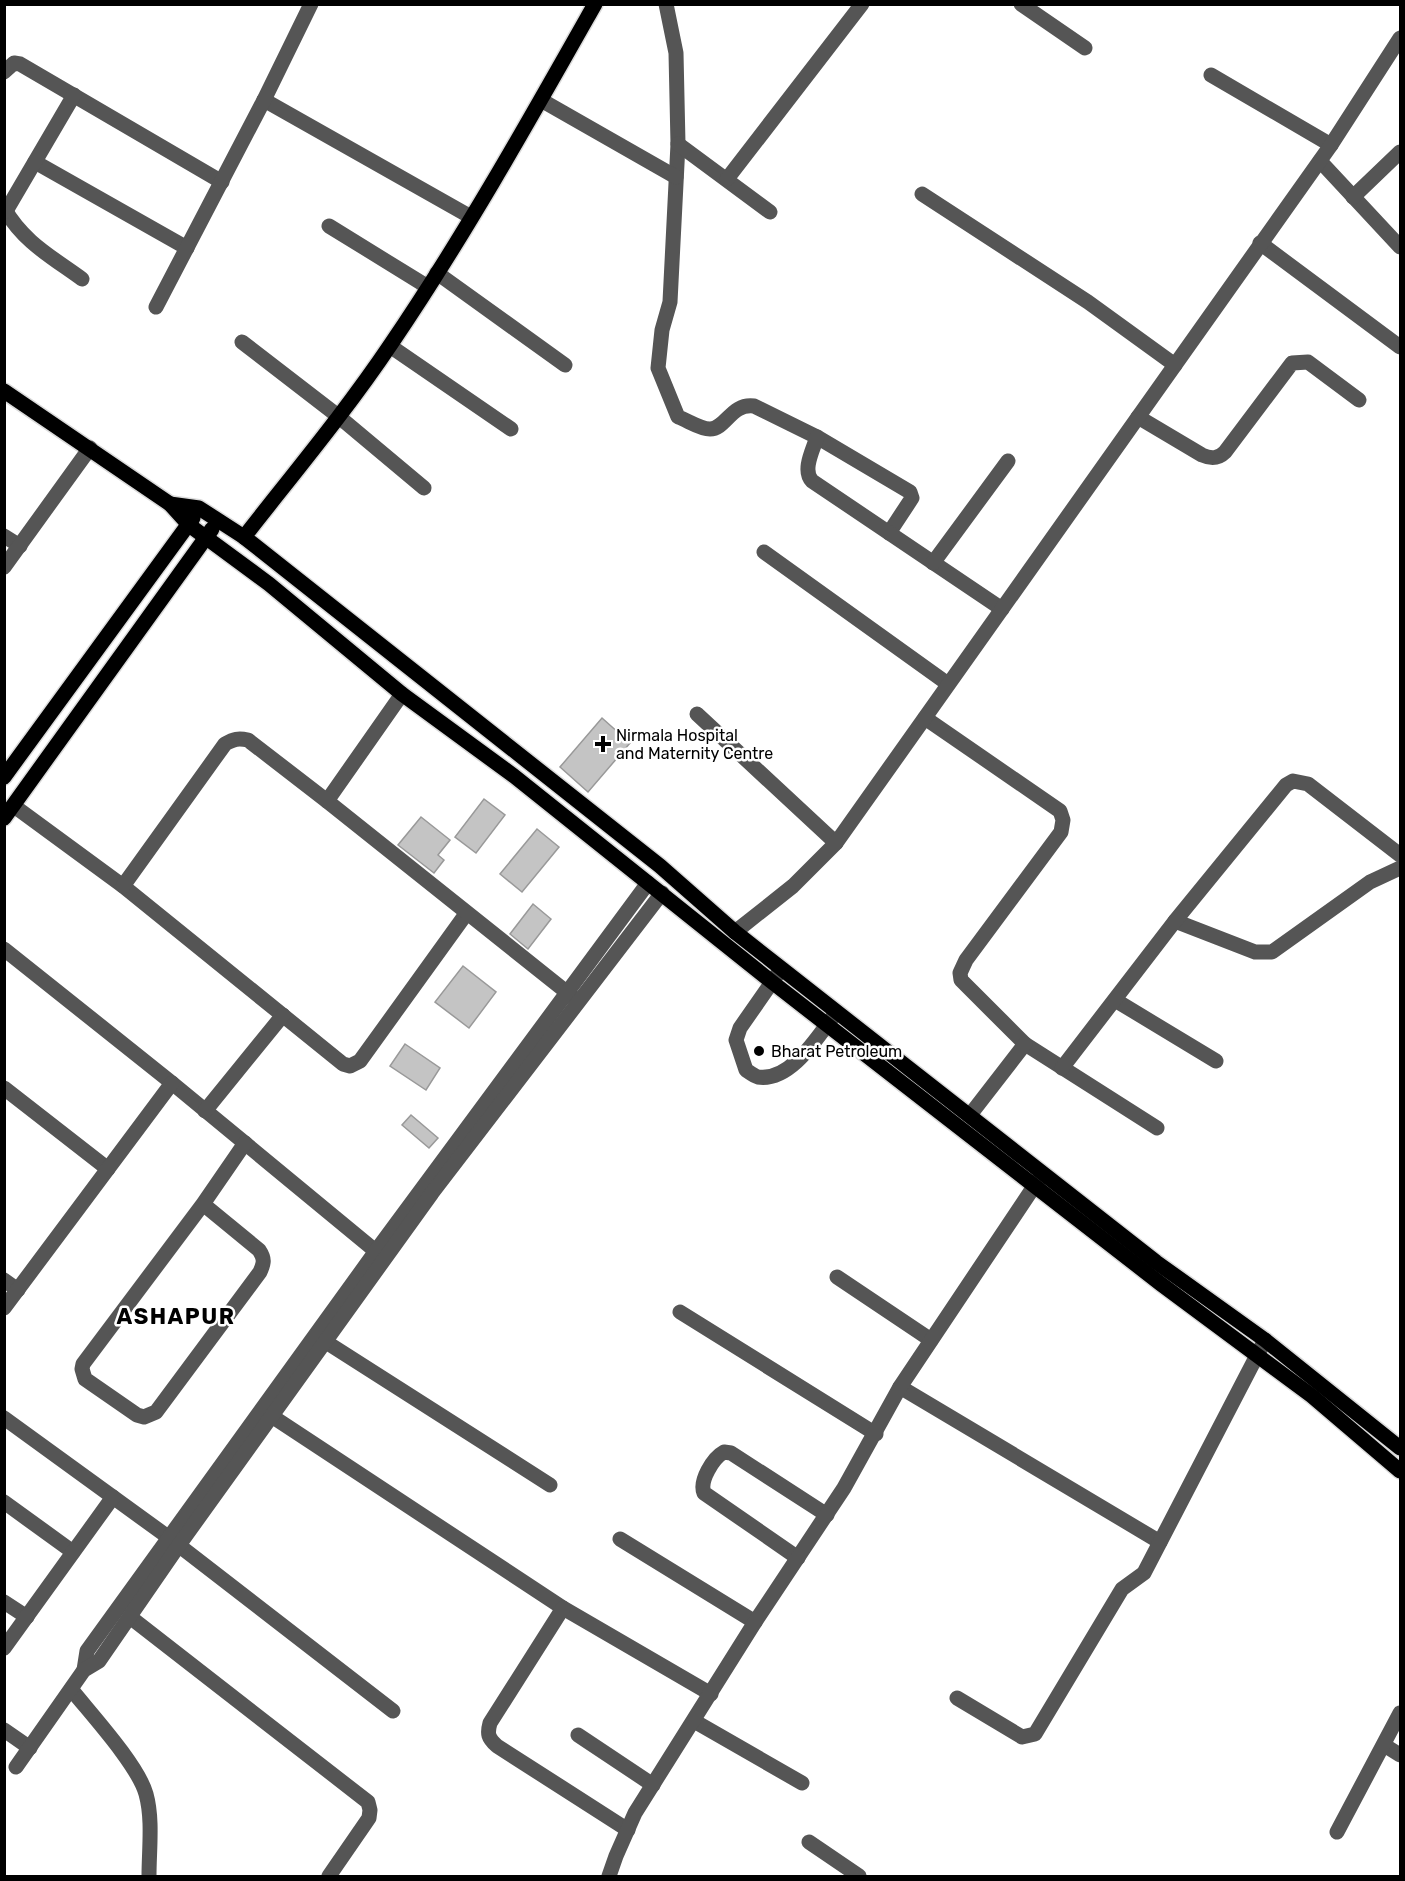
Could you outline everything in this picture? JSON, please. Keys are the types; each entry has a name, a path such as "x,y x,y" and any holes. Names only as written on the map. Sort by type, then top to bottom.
{"main road":[{"path":"244,537 390,346 471,217 595,4"},
{"path":"4,391 170,504 189,525 269,584 402,694 513,776 772,982 1039,1179 1265,1340 1401,1448"},
{"path":"170,504 199,508 219,519 283,567 660,866 735,932 970,1115 1039,1179 1161,1284 1312,1396 1401,1472"},
{"path":"4,777 189,525 199,508"},
{"path":"4,819 219,519"},
{"path":"269,584 283,567"}],"street":[{"path":"156,307 264,100 311,4"},
{"path":"666,4 676,53 678,144 670,302 662,330 658,368 678,417 709,429 716,427 738,407 754,406 817,437 910,492 912,498 909,505 889,533"},
{"path":"727,179 862,4"},
{"path":"1026,6 1085,48"},
{"path":"735,932 793,886 836,843 1260,243 1332,145 1401,39"},
{"path":"4,72 14,63 20,64 222,182"},
{"path":"1210,75 1332,145"},
{"path":"74,95 5,210 13,224 27,240 82,279"},
{"path":"264,100 471,217"},
{"path":"541,100 676,177"},
{"path":"678,144 770,212"},
{"path":"1353,197 1401,152"},
{"path":"1320,161 1401,247"},
{"path":"35,162 187,248"},
{"path":"922,194 1088,302 1175,364"},
{"path":"329,226 428,287"},
{"path":"1260,243 1401,347"},
{"path":"437,273 566,364"},
{"path":"242,342 338,416 424,488"},
{"path":"390,346 511,429"},
{"path":"1138,417 1202,455 1216,458 1225,452 1292,363 1308,362 1359,400"},
{"path":"817,437 808,468 809,478 1002,609"},
{"path":"4,567 90,448"},
{"path":"933,562 1008,461"},
{"path":"4,536 20,546"},
{"path":"764,552 948,684"},
{"path":"327,801 402,694"},
{"path":"697,714 836,843"},
{"path":"925,718 1060,811 1063,819 1061,832 966,960 960,973 961,980 1024,1044 1157,1128"},
{"path":"123,886 225,744 240,738 248,740 327,801 573,997"},
{"path":"1062,1068 1175,921 1286,785 1293,781 1308,784 1401,855"},
{"path":"14,806 123,886 343,1064 350,1066 360,1061 466,914"},
{"path":"1175,921 1255,952 1272,952 1370,882 1401,868"},
{"path":"84,1670 87,1651 174,1541 381,1255 573,997 648,883"},
{"path":"573,997 662,893"},
{"path":"4,949 172,1083 381,1255"},
{"path":"782,969 740,1028 736,1040 746,1070 757,1077 774,1076 796,1063 837,1012"},
{"path":"1115,1000 1215,1062"},
{"path":"205,1110 283,1015"},
{"path":"970,1115 1024,1044"},
{"path":"4,1308 172,1083"},
{"path":"4,1088 108,1169"},
{"path":"203,1204 260,1250 264,1257 264,1264 261,1272 156,1412 144,1417 137,1415 85,1379 83,1364 203,1204 245,1143"},
{"path":"609,1876 635,1812 755,1622 827,1515 876,1434 900,1387 1039,1179"},
{"path":"266,1413 326,1342 381,1255"},
{"path":"837,1277 931,1340"},
{"path":"4,1280 18,1290"},
{"path":"680,1312 876,1434"},
{"path":"957,1698 1023,1737 1035,1734 1122,1589 1144,1573 1265,1340"},
{"path":"326,1342 550,1485"},
{"path":"900,1387 1160,1542"},
{"path":"266,1413 563,1608 711,1694"},
{"path":"4,1418 174,1541 393,1711"},
{"path":"798,1558 704,1493 703,1481 719,1455 724,1452 731,1453 827,1515"},
{"path":"4,1648 113,1497"},
{"path":"4,1502 74,1552"},
{"path":"620,1539 755,1622"},
{"path":"16,1767 84,1670 99,1661 130,1617 174,1541"},
{"path":"4,1602 27,1617"},
{"path":"563,1608 490,1723 487,1732 490,1740 497,1746 628,1830"},
{"path":"130,1617 368,1802 369,1818 329,1876"},
{"path":"71,1689 132,1766 146,1793 149,1814 149,1876"},
{"path":"1337,1832 1401,1713"},
{"path":"694,1721 802,1783"},
{"path":"4,1730 30,1748"},
{"path":"578,1735 653,1785"},
{"path":"1384,1745 1401,1755"},
{"path":"809,1842 859,1876"}],"building":[{"path":"602,718 630,743 588,792 560,767"},
{"path":"484,799 505,815 476,853 455,837"},
{"path":"421,817 450,840 438,855 444,860 434,873 398,845"},
{"path":"537,829 559,847 522,892 500,874"},
{"path":"533,904 551,919 528,949 510,934"},
{"path":"463,966 496,992 469,1028 435,1002"},
{"path":"405,1044 440,1068 426,1090 390,1066"},
{"path":"411,1115 438,1138 429,1148 402,1125"}],"place":[{"name":"Nirmala Hospital and Maternity Centre","path":"603,744"},
{"name":"Bharat Petroleum","path":"759,1051"}],"district":[{"name":"ASHAPUR","path":"176,1316"}]}
